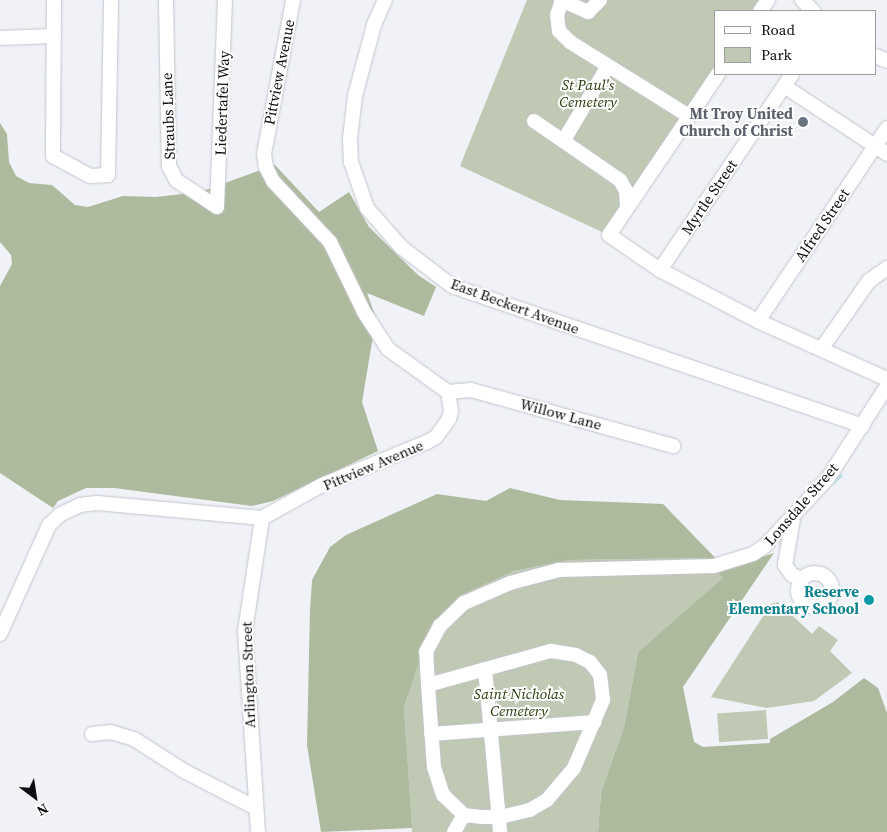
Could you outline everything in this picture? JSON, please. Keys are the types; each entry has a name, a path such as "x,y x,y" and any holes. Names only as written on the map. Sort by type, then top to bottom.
{"street":[{"path":"54,0 53,156 90,176 108,175 111,0"},
{"name":"Straubs Lane","path":"166,0 169,166 176,180 218,207"},
{"name":"Liedertafel Way","path":"218,207 225,0"},
{"name":"Pittview Avenue","path":"262,518 322,485 436,436 451,410 448,392 388,349 364,312 330,242 273,181 266,167 264,154 293,0"},
{"name":"East Beckert Avenue","path":"385,0 374,25 355,96 350,138 351,162 367,208 401,247 452,286 863,426"},
{"path":"600,0 588,12 562,0 557,15 559,30 570,42 689,116"},
{"path":"0,38 54,36"},
{"path":"564,140 608,66"},
{"path":"717,75 608,235 660,270 758,321 822,348 887,379"},
{"name":"Myrtle Street","path":"660,270 791,75"},
{"path":"784,86 887,154"},
{"path":"534,121 620,180 626,191 627,207"},
{"name":"Alfred Street","path":"758,321 887,128"},
{"path":"822,348 868,281 887,268"},
{"name":"Lonsdale Street","path":"464,815 443,795 437,782 431,734 426,652 440,626 464,603 510,583 559,570 714,566 753,554 794,516 828,478 887,386"},
{"name":"Willow Lane","path":"448,392 470,390 673,446"},
{"path":"0,634 50,525 61,514 80,505 97,503 262,518"},
{"path":"794,516 785,565 792,574 802,579"},
{"name":"Arlington Street","path":"258,832 245,631 262,518"},
{"path":"428,685 551,651 576,654 590,662 602,682 603,700 595,722 574,768 560,787 530,810 499,818 464,815 454,832"},
{"path":"485,669 500,832"},
{"path":"431,734 595,722"},
{"path":"92,734 110,732 134,739 184,771 256,808"}],"green space":[{"name":"St Paul's Cemetery","path":"527,0 764,0 757,10 714,10 714,72 602,232 460,166"},
{"path":"0,123 7,134 9,162 16,176 29,183 52,185 75,205 88,207 123,196 156,197 200,192 275,165 319,212 349,192 369,227 418,275 436,287 424,316 367,293 376,318 362,402 378,451 273,501 252,506 114,488 86,488 58,501 53,508 0,473 0,286 12,264 11,255 0,242"},
{"path":"510,488 560,500 663,504 726,569 774,553 683,687 694,742 703,747 770,743 770,739 833,702 864,678 878,688 887,713 887,832 598,832 601,792 624,727 638,652 723,578 705,558 570,560 514,571 458,597 430,631 404,707 412,828 321,832 307,745 310,610 312,580 330,547 346,535 437,494 486,501"},
{"name":"Saint Nicholas Cemetery","path":"705,558 724,578 638,652 624,727 601,792 598,832 412,832 404,707 430,631 458,597 514,571 570,560"},
{"path":"778,602 812,634 819,626 838,640 830,651 852,673 814,701 767,708 711,697 771,604"},
{"path":"766,710 768,739 719,742 717,713"}],"waterway":[{"path":"831,484 841,475"}],"place":[{"name":"Mt Troy United Church of Christ","path":"803,122"},
{"name":"Reserve Elementary School","path":"869,600"}]}
